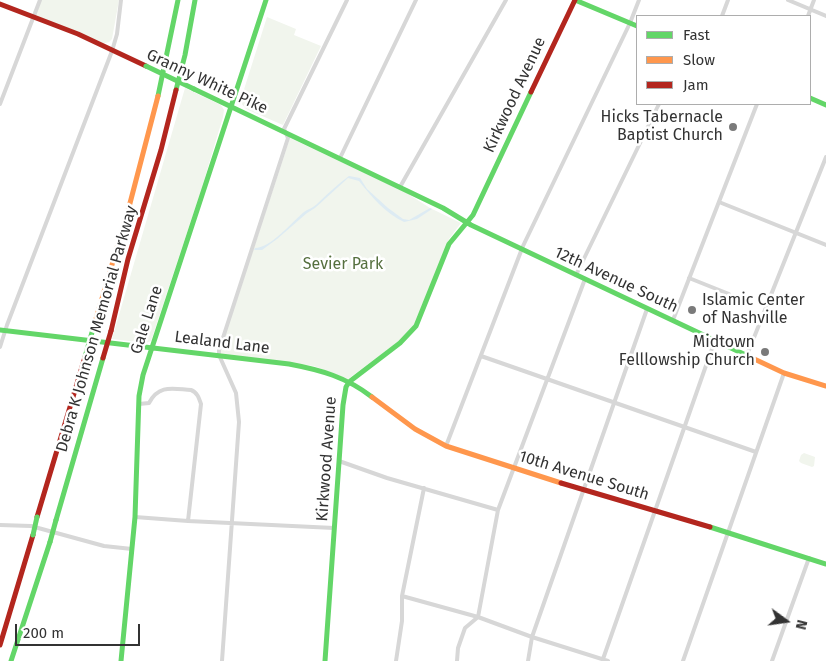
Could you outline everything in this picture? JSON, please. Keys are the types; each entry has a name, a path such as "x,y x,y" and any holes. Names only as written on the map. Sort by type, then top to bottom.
{"main road":[{"name":"Debra K Johnson Memorial Parkway","path":"0,644 150,132 169,53 178,0"},
{"name":"Debra K Johnson Memorial Parkway","path":"13,661 50,542 111,331 128,259 185,55 195,0"},
{"name":"Gale Lane","path":"121,661 135,517 139,404 143,374 266,0"},
{"path":"575,0 636,26"},
{"name":"Kirkwood Avenue","path":"325,661 344,392 349,382 400,343 413,330 423,313 449,244 473,214 575,0"},
{"name":"Granny White Pike","path":"0,4 78,34 112,52 146,66 400,187"},
{"path":"811,98 826,106"},
{"name":"12th Avenue South","path":"400,187 522,249 784,373 826,385"},
{"name":"Lealand Lane","path":"2,330 219,355 312,368 330,373 349,382"},
{"name":"10th Avenue South","path":"349,382 415,429 446,446 584,490 729,532 826,564"},
{"path":"0,629 22,565"}],"street":[{"path":"0,104 40,0"},
{"path":"0,347 2,330 112,52 117,34 121,0"},
{"path":"222,661 239,422 238,400 219,355 219,350 288,138 284,129 347,0"},
{"path":"340,158 416,0"},
{"path":"400,187 506,0"},
{"path":"446,446 522,249 630,23 639,0"},
{"path":"722,15 728,0"},
{"path":"788,0 826,16"},
{"path":"808,15 814,0"},
{"path":"576,275 659,105"},
{"path":"673,320 757,105"},
{"path":"747,355 826,156"},
{"path":"719,202 826,245"},
{"path":"689,278 729,294"},
{"path":"457,661 458,648 465,628 478,617 498,510 585,279"},
{"path":"528,661 532,637 647,308"},
{"path":"603,659 714,340"},
{"path":"481,356 756,452"},
{"path":"683,661 784,373"},
{"path":"139,404 149,403 153,394 160,390 170,389 195,392 201,404 188,521"},
{"path":"339,461 498,510"},
{"path":"396,661 402,621 402,596 424,488"},
{"path":"135,517 334,528"},
{"path":"0,525 31,526 104,546 132,549"},
{"path":"772,661 809,558"},
{"path":"402,596 478,617 532,637 608,661"}],"green space":[{"path":"41,0 119,0 112,39 102,44 35,16"},
{"path":"267,17 296,29 294,35 321,46 283,125 246,109 240,102"},
{"path":"185,88 221,105 224,110 223,117 151,341 146,343 112,339"},
{"name":"Sevier Park","path":"290,138 405,192 430,208 461,223 449,239 413,327 399,341 348,379 314,366 219,354"},
{"path":"804,453 815,457 814,466 812,467 799,461"}],"shaded area":[{"path":"349,176 360,178 367,189 403,219 409,220 430,208 432,209 417,219 404,222 385,209 359,181 348,178 277,239 262,250 254,250 268,244 281,234 304,212"}],"traffic: fast":[{"path":"158,96 178,0"},
{"path":"176,90 185,55 195,0"},
{"path":"121,661 135,517 139,396 143,375 266,0"},
{"path":"575,0 636,26"},
{"path":"146,66 194,89"},
{"path":"194,89 443,208 471,225 750,357"},
{"path":"325,661 343,405 346,387 349,382 400,343 416,326 449,244 473,215 531,92"},
{"path":"811,98 826,105"},
{"path":"85,357 93,329"},
{"path":"0,330 289,364 333,375 353,384 372,397"},
{"path":"56,520 103,358"},
{"path":"33,535 37,517"},
{"path":"50,542 56,520"},
{"path":"710,527 826,564"},
{"path":"11,661 50,542"}],"traffic: slow":[{"path":"93,329 129,207 158,96"},
{"path":"750,357 784,373 826,386"},
{"path":"372,397 415,429 446,446 561,483"}],"traffic: jam":[{"path":"531,92 575,0"},
{"path":"0,4 78,34 146,66"},
{"path":"111,331 128,259 161,150 176,90"},
{"path":"103,358 111,331"},
{"path":"37,517 85,357"},
{"path":"561,483 710,527"},
{"path":"0,645 33,535"}],"place":[{"name":"Hicks Tabernacle Baptist Church","path":"733,127"},
{"name":"Islamic Center of Nashville","path":"692,310"},
{"name":"Midtown Felllowship Church","path":"765,352"}]}
